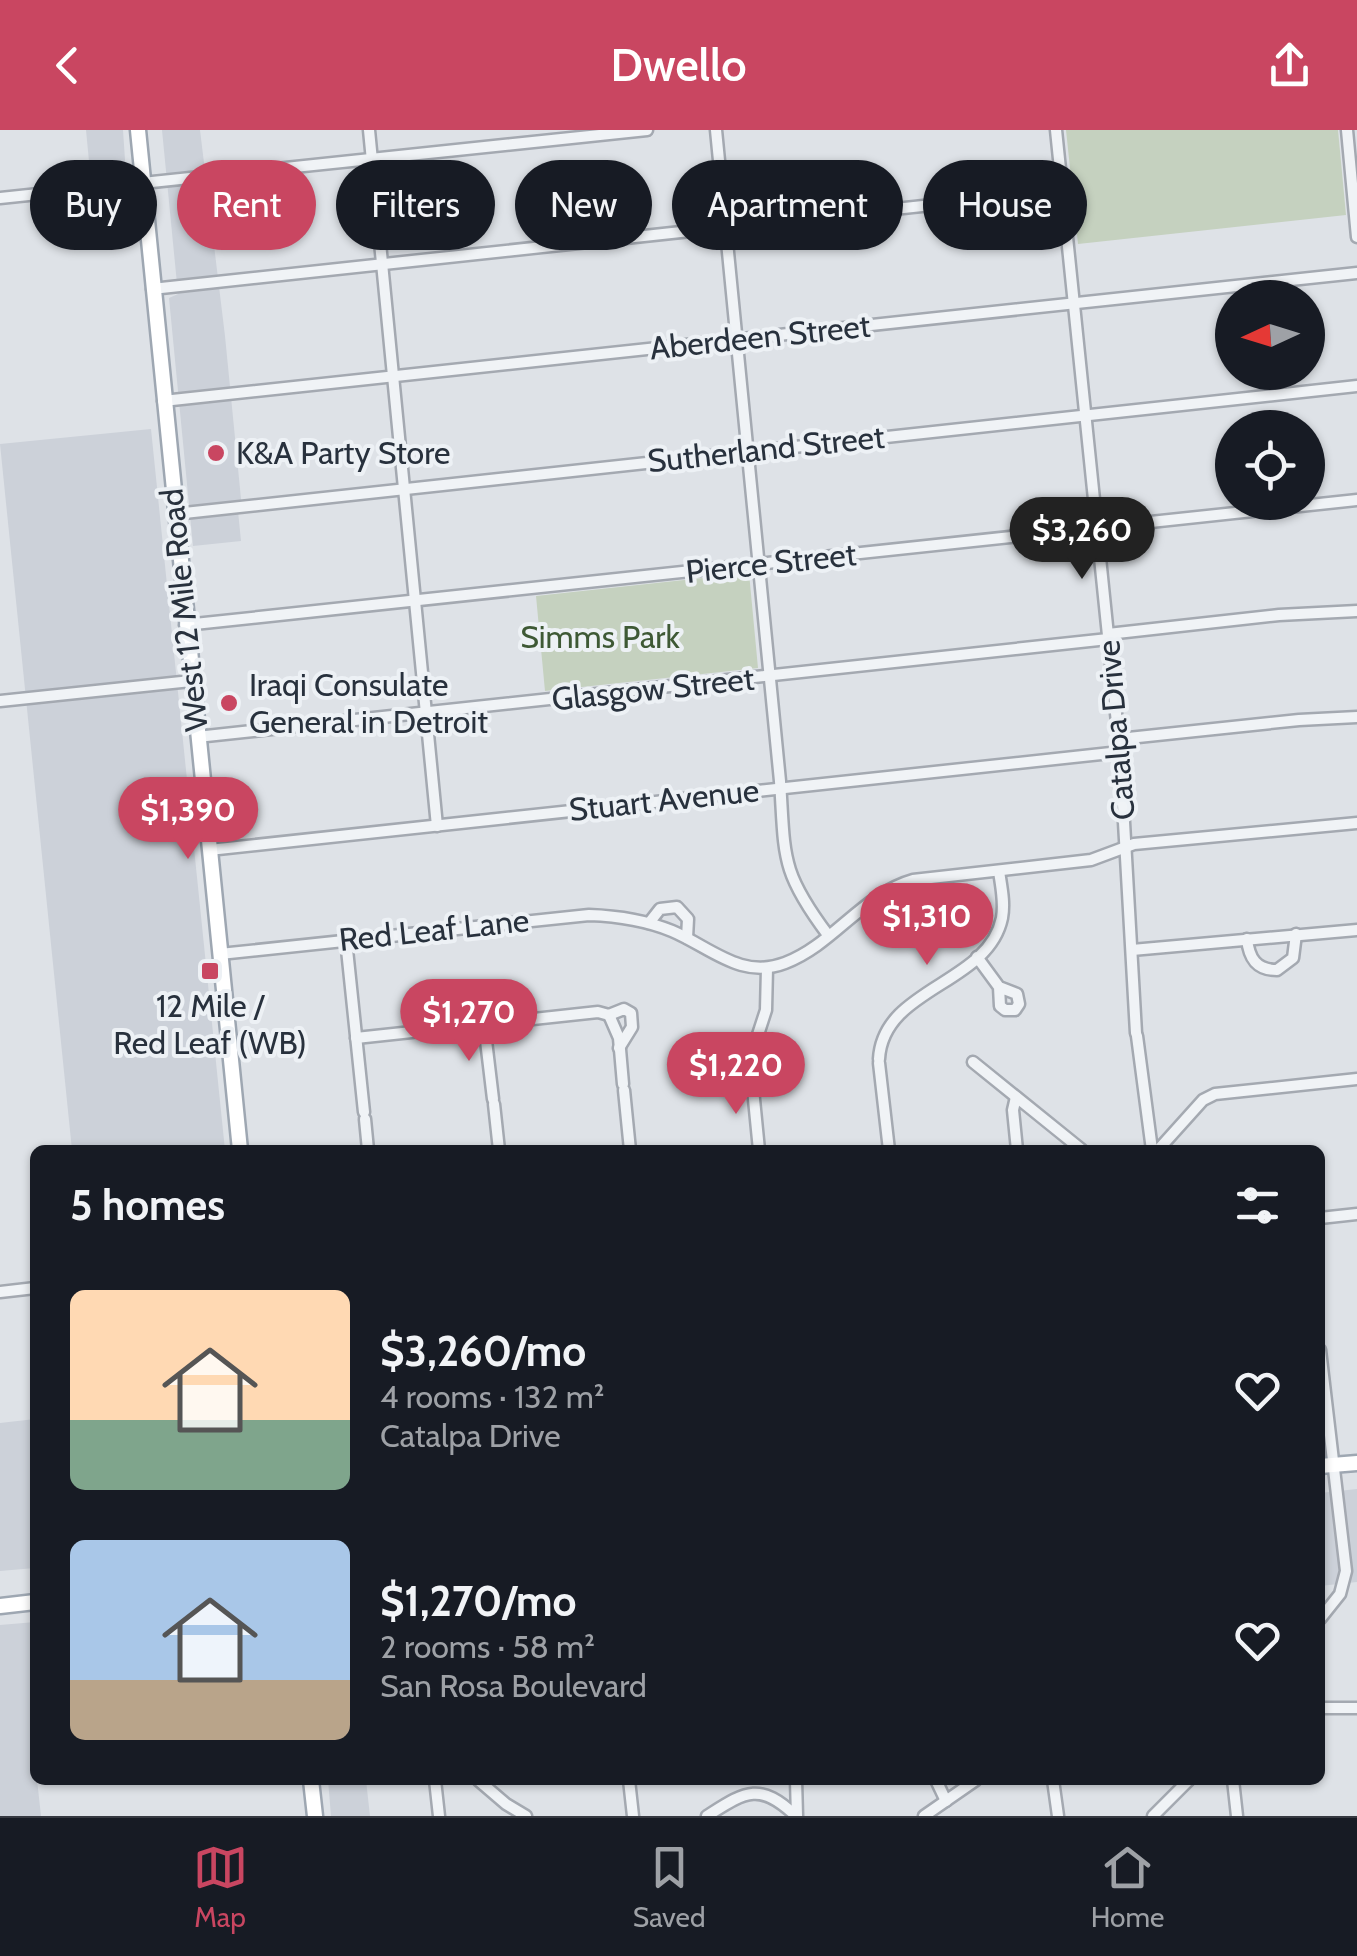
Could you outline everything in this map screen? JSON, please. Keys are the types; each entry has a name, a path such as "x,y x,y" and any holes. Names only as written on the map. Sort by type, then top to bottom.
{"main road":[{"name":"West 12 Mile Road","path":"138,130 141,160"},
{"name":"West 12 Mile Road","path":"149,250 239,1145"},
{"path":"1327,1466 1357,1462"},
{"path":"0,1606 30,1603"},
{"path":"312,1785 315,1816"}],"street":[{"path":"370,130 372,160 646,130"},
{"path":"716,130 719,160"},
{"name":"Catalpa Drive","path":"1056,130 1059,160"},
{"path":"1347,130 1354,160 1357,237"},
{"path":"157,182 336,164"},
{"path":"0,198 30,195"},
{"path":"152,289 672,233"},
{"path":"382,250 438,826"},
{"path":"728,250 783,845 798,894 828,934"},
{"name":"Catalpa Drive","path":"1068,250 1120,746 1137,1034 1154,1145"},
{"name":"Aberdeen Street","path":"163,401 1357,273"},
{"name":"Sutherland Street","path":"174,514 1357,386"},
{"name":"Pierce Street","path":"185,625 1357,500"},
{"name":"Glasgow Street","path":"197,737 770,676 1279,615 1357,611"},
{"path":"0,701 191,681"},
{"name":"Stuart Avenue","path":"209,850 780,789 1278,722 1357,717"},
{"path":"759,1145 752,1050 766,1010 767,968 796,958 903,883 1091,860 1126,848 1357,822"},
{"path":"888,1145 879,1062 884,1032 896,1017 977,958 992,940 1002,918 1000,871"},
{"name":"Red Leaf Lane","path":"648,923 660,909 677,907 688,918 687,938"},
{"name":"Red Leaf Lane","path":"220,954 570,915 648,923 687,938 735,964 767,968"},
{"path":"1132,950 1357,930"},
{"path":"1247,939 1257,964 1276,970 1293,958 1296,934"},
{"path":"346,940 367,1145"},
{"path":"977,958 999,987"},
{"path":"609,1016 624,1009 631,1013 633,1022 620,1048"},
{"path":"356,1038 598,1012 609,1016 620,1048 629,1145"},
{"path":"484,1024 498,1145"},
{"path":"972,1062 1076,1145"},
{"path":"1160,1145 1214,1094 1357,1079"},
{"path":"1016,1097 1013,1110 1016,1145"},
{"path":"1325,1217 1357,1214"},
{"path":"0,1292 30,1289"},
{"path":"1325,1433 1327,1466 1350,1585 1325,1613"},
{"path":"1325,1708 1357,1708"},
{"path":"435,1785 438,1816"},
{"path":"484,1785 526,1816"},
{"path":"630,1785 633,1816"},
{"path":"707,1816 749,1785"},
{"path":"796,1785 796,1816"},
{"path":"938,1785 946,1801"},
{"path":"924,1816 969,1785"},
{"path":"1054,1785 1058,1816"},
{"path":"1153,1816 1184,1785"},
{"path":"1234,1785 1237,1816"},
{"path":"740,1794 772,1796 796,1816"}],"shaded area":[{"path":"86,130 123,130 125,160 89,160"},
{"path":"162,130 200,130 204,160 177,160 177,250 215,250 242,509 238,511 241,541 193,546 169,298 178,294"},
{"path":"151,429 224,1145 71,1145 0,444"},
{"path":"30,1420 30,1568 0,1571 0,1423"},
{"path":"1357,1489 1357,1582 1325,1585 1325,1492"},
{"path":"30,1622 30,1785 38,1785 41,1816 0,1816 0,1625"},
{"path":"328,1785 367,1785 370,1816 331,1816"}],"green space":[{"path":"1066,130 1338,130 1346,215 1087,243 1087,160 1069,160"},
{"name":"Simms Park","path":"749,573 758,668 545,691 536,596"}],"place":[{"name":"K&A Party Store","path":"216,453"},
{"name":"Iraqi Consulate General in Detroit","path":"229,703"},
{"name":"12 Mile / Red Leaf (WB)","path":"210,971"}]}
